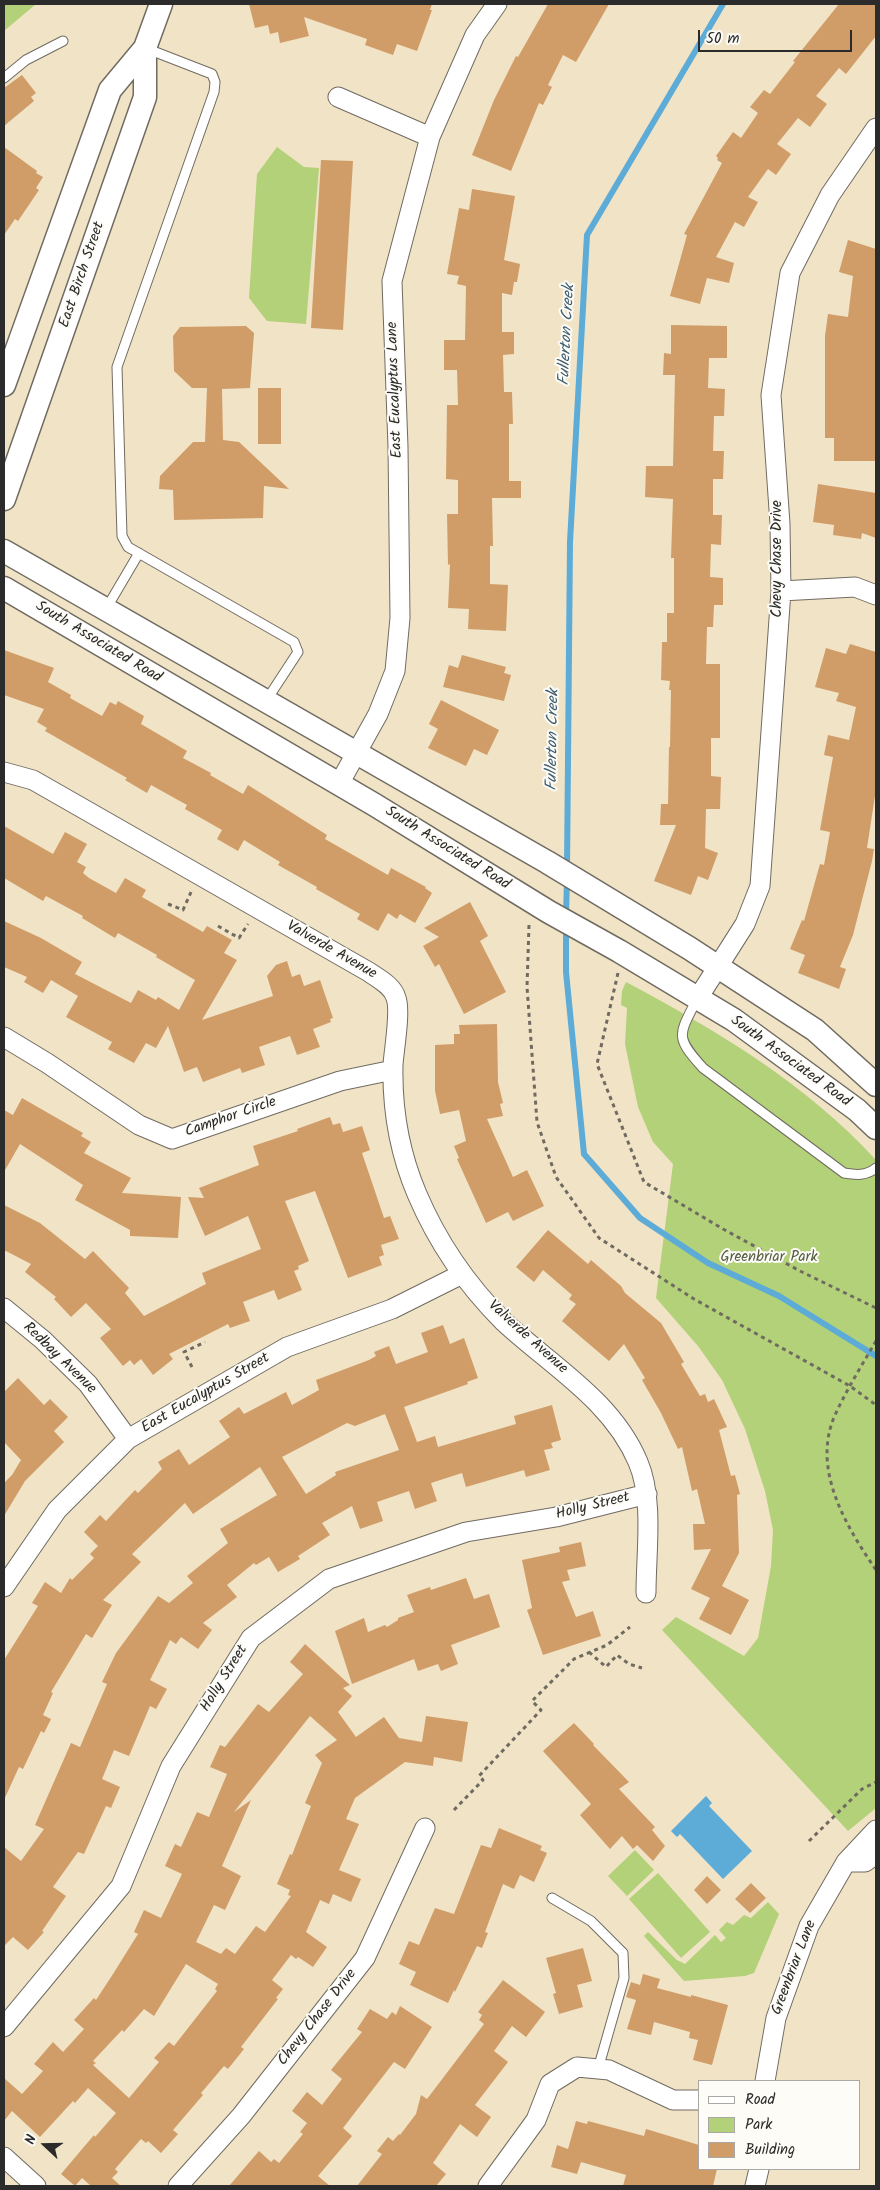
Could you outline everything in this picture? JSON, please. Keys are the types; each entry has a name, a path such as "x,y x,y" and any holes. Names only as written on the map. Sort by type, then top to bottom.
{"street":[{"name":"East Birch Street","path":"4,385 110,90 145,48 162,4"},
{"name":"East Eucalyptus Lane","path":"339,784 378,714 395,671 400,608 398,447 392,281 430,137 475,35 497,4"},
{"name":"East Birch Street","path":"4,499 146,97 145,48"},
{"path":"338,97 430,137"},
{"name":"Chevy Chase Drive","path":"698,998 719,968 745,924 760,886 781,591 780,524 771,394 790,273 830,195 876,128"},
{"path":"4,551 547,862 632,913 814,1030 876,1085"},
{"path":"781,591 855,587 876,596"},
{"name":"South Associated Road","path":"4,588 339,784 544,909 734,1020 857,1110 876,1128"},
{"name":"Valverde Avenue","path":"4,772 33,780 380,980 396,995 399,1007 394,1038 393,1070 398,1135 405,1163 432,1225 462,1274 502,1320 577,1383 603,1410 628,1444 638,1462 647,1494 646,1592"},
{"name":"Camphor Circle","path":"4,1037 41,1059 139,1124 172,1139 340,1081 393,1070"},
{"name":"East Eucalyptus Street","path":"4,1586 57,1510 128,1439 287,1347 392,1309 462,1274"},
{"name":"Redbay Avenue","path":"4,1308 43,1340 88,1384 128,1439"},
{"name":"Holly Street","path":"4,2027 121,1886 171,1766 251,1638 329,1579 466,1532 556,1517 647,1494"},
{"name":"Chevy Chase Drive","path":"178,2186 241,2116 365,1958 424,1828"},
{"name":"Greenbriar Lane","path":"765,2080 776,2018 809,1926 846,1862 876,1830"},
{"path":"846,1862 865,1862 876,1854"},
{"path":"488,2186 536,2120 550,2084 577,2067 609,2070 673,2100 698,2100"},
{"path":"4,2157 36,2186"},
{"path":"755,2186 759,2170"}],"lane":[{"path":"4,78 26,60 63,41"},
{"path":"145,48 212,74 215,82 214,92 117,367 122,536 128,547 294,642 298,652 266,701"},
{"path":"106,609 138,553"},
{"path":"698,998 682,1031 685,1049 703,1068 844,1173 857,1175 871,1173 876,1168"},
{"path":"552,1898 591,1921 623,1954 624,1978 598,2069"}],"path":[{"path":"168,904 182,910 193,888"},
{"path":"544,909 529,923 527,987 537,1122 556,1177 599,1238 694,1299 850,1386 876,1405"},
{"path":"218,926 239,938 250,921"},
{"path":"623,954 597,1064 644,1182 731,1234 800,1271 876,1308"},
{"path":"876,1341 835,1416 828,1444 829,1477 845,1520 876,1570"},
{"path":"192,1367 184,1352 205,1342"},
{"path":"454,1810 483,1780 479,1776 542,1710 532,1701 574,1659 607,1645 630,1628"},
{"path":"589,1652 606,1667 617,1655 629,1664 642,1668"},
{"path":"809,1841 862,1789 876,1782"}],"green space":[{"path":"4,4 36,4 4,31"},
{"path":"277,147 304,167 319,168 306,324 267,321 249,298 257,174"},
{"name":"Greenbriar Park","path":"626,982 693,1019 759,1060 820,1107 849,1132 876,1160 876,1808 848,1831 662,1630 676,1617 744,1656 758,1638 771,1566 773,1530 765,1491 745,1429 722,1380 698,1346 656,1298 673,1164 653,1142 638,1107 625,1044 627,1008 621,1005 622,991"},
{"path":"635,1850 654,1870 627,1896 608,1876"},
{"path":"658,1873 710,1932 681,1958 629,1899"},
{"path":"768,1902 779,1914 754,1973 745,1976 684,1981 644,1936 648,1932 677,1960 685,1964 715,1935 721,1942 726,1938 719,1930 727,1922 733,1925 744,1915 751,1918"}],"water":[{"path":"706,1796 712,1803 709,1806 752,1851 723,1879 680,1834 677,1837 671,1831"}],"building":[{"path":"249,4 432,4 430,10 432,10 417,51 397,44 393,55 365,45 367,39 304,17 309,36 280,43 278,32 270,34 268,25 255,28"},
{"path":"548,4 609,4 576,62 563,55 548,85 552,87 543,105 539,103 511,171 472,155 494,100 516,56 518,57"},
{"path":"839,4 876,4 876,36 846,74 839,68 816,96 827,104 810,127 798,118 777,144 791,154 776,175 768,169 748,197 758,202 744,227 735,222 716,257 734,263 729,283 707,278 700,304 670,296 687,235 684,234 722,163 717,160 716,156 733,132 741,138 758,113 750,107 764,90 770,94 795,62 793,61"},
{"path":"22,75 36,93 31,97 34,101 4,126 4,88"},
{"path":"4,147 43,177 36,188 39,190 18,221 15,219 4,235"},
{"path":"321,160 353,161 343,330 311,328"},
{"path":"472,189 515,196 504,260 520,264 517,282 514,282 512,295 502,293 502,332 514,332 514,354 503,355 504,392 512,392 513,424 509,424 509,481 521,481 521,498 492,498 493,546 490,546 490,584 508,585 506,631 468,629 469,609 448,608 450,564 448,565 447,514 458,514 458,480 446,479 447,405 458,405 457,370 444,370 444,340 465,340 466,286 457,284 459,276 447,274 459,208 469,210"},
{"path":"848,240 876,249 876,461 834,461 834,438 825,438 825,336 828,314 848,317 853,276 839,272"},
{"path":"671,325 727,326 727,358 709,358 708,388 725,389 724,416 714,416 713,451 724,451 723,479 713,479 713,515 722,515 721,545 711,544 710,577 723,578 723,605 714,605 713,627 707,627 706,664 720,664 720,738 711,738 711,776 721,777 720,809 706,809 705,848 718,853 708,880 698,876 691,895 654,881 676,825 660,825 661,804 668,804 671,690 669,690 670,681 661,680 662,642 667,642 667,613 674,613 674,558 671,558 673,499 645,497 646,466 673,466 675,375 663,375 664,353 671,354"},
{"path":"246,326 254,333 250,388 222,389 223,440 239,442 289,489 264,486 263,518 174,520 173,490 159,489 160,476 193,442 205,442 207,388 192,388 174,371 173,336 180,327"},
{"path":"258,388 281,388 281,444 258,444"},
{"path":"818,484 876,493 876,538 862,533 861,539 833,535 834,525 813,522"},
{"path":"850,644 876,652 876,796 867,848 874,849 872,861 853,935 840,967 846,969 839,989 798,973 805,955 790,949 802,920 804,921 820,864 824,865 830,832 820,830 833,757 824,755 828,735 849,740 856,707 836,701 839,693 815,687 826,648 846,654"},
{"path":"4,650 54,668 48,682 71,695 70,698 102,716 110,702 116,705 118,701 144,716 141,724 187,751 183,758 211,773 210,775 243,794 248,785 327,835 325,839 388,875 391,868 426,887 432,893 415,923 400,914 397,919 388,913 378,931 357,919 360,914 278,865 280,862 244,840 238,851 217,839 222,830 185,809 187,805 151,785 147,793 125,780 127,778 45,731 47,728 37,722 44,709 4,695"},
{"path":"462,655 506,667 504,673 511,675 504,701 443,687 449,665 458,668"},
{"path":"441,700 499,730 487,755 474,749 466,766 428,748 438,729 429,724"},
{"path":"4,826 53,854 65,832 87,844 77,862 86,867 83,873 89,878 116,893 125,878 146,890 142,897 203,932 207,926 232,940 224,953 237,960 202,1020 273,996 267,976 276,965 287,961 292,977 300,974 304,986 320,980 333,1018 330,1019 331,1022 313,1029 320,1047 297,1055 290,1036 259,1047 265,1065 242,1073 240,1068 203,1082 197,1067 184,1072 168,1026 156,1048 146,1043 134,1063 108,1049 112,1042 66,1017 78,996 51,980 43,993 24,982 27,977 4,967 4,921 41,938 82,962 75,974 131,1003 138,990 156,1000 158,997 179,1010 195,980 156,957 157,955 118,933 115,938 82,918 83,916 46,896 43,901 4,878"},
{"path":"470,902 488,936 480,941 506,992 464,1014 439,964 435,967 423,946 439,937 424,928"},
{"path":"497,1024 498,1082 503,1103 500,1104 503,1116 487,1119 513,1177 527,1170 544,1206 513,1221 508,1212 486,1223 457,1159 459,1158 454,1146 466,1141 459,1110 440,1114 435,1091 435,1045 454,1044 454,1034 460,1034 459,1025"},
{"path":"22,1098 83,1133 81,1136 91,1142 84,1153 131,1178 122,1193 181,1197 178,1238 130,1236 130,1230 75,1200 83,1185 20,1144 4,1172 4,1110 13,1115"},
{"path":"330,1117 333,1125 340,1123 343,1132 362,1126 370,1150 362,1153 384,1218 390,1216 399,1239 381,1245 384,1255 379,1257 382,1265 348,1278 315,1191 285,1201 309,1261 298,1266 299,1269 294,1271 302,1290 278,1300 274,1290 243,1302 250,1321 230,1328 228,1324 169,1354 173,1359 153,1375 141,1359 134,1365 130,1360 123,1366 100,1338 111,1329 86,1303 71,1317 54,1299 56,1297 25,1272 31,1264 4,1250 4,1205 40,1223 85,1259 93,1251 129,1288 125,1293 144,1316 206,1284 202,1273 261,1249 248,1216 205,1236 188,1197 204,1198 199,1188 259,1165 253,1146 298,1131 297,1129"},
{"path":"548,1230 588,1264 591,1260 621,1286 625,1293 661,1323 684,1362 681,1364 700,1396 705,1394 708,1402 714,1399 727,1427 719,1430 731,1476 735,1475 740,1494 737,1495 739,1553 722,1586 749,1600 731,1635 699,1619 710,1598 691,1589 711,1549 694,1550 693,1524 705,1524 697,1489 692,1491 682,1447 678,1449 661,1413 642,1380 645,1378 624,1344 609,1361 562,1321 576,1304 569,1299 572,1295 543,1270 534,1282 516,1267"},
{"path":"443,1325 450,1344 464,1338 478,1378 467,1382 468,1384 404,1407 417,1442 435,1436 438,1447 516,1424 514,1416 552,1405 561,1440 551,1443 553,1448 544,1450 550,1470 526,1477 524,1470 466,1487 462,1473 431,1483 437,1501 415,1509 409,1491 377,1502 383,1521 360,1529 352,1506 322,1523 330,1535 298,1556 300,1559 278,1572 269,1557 256,1565 254,1563 227,1585 237,1597 203,1623 212,1630 198,1649 181,1637 176,1644 170,1640 150,1680 167,1689 156,1709 150,1706 129,1756 114,1750 102,1779 120,1787 111,1808 106,1806 84,1854 78,1852 53,1887 66,1896 42,1931 44,1932 28,1950 13,1937 4,1946 4,1847 21,1861 44,1829 35,1825 71,1743 80,1747 107,1684 102,1682 116,1653 158,1596 169,1603 193,1583 187,1576 228,1543 220,1529 277,1495 260,1467 193,1514 185,1503 132,1554 141,1562 103,1600 112,1605 92,1638 86,1634 51,1692 53,1693 43,1715 51,1719 44,1733 41,1731 23,1769 19,1767 4,1800 4,1660 38,1606 32,1603 45,1582 61,1593 70,1578 72,1580 94,1558 90,1554 98,1546 84,1532 100,1515 106,1521 135,1490 138,1493 162,1469 158,1462 179,1449 189,1465 230,1437 219,1421 239,1407 244,1414 286,1392 292,1405 319,1390 316,1380 369,1360 376,1356 374,1352 389,1346 396,1364 428,1352 421,1333","holes":["385,1414 399,1450 335,1472 336,1475 306,1494 282,1457 347,1423 355,1426"]},
{"path":"18,1378 44,1405 50,1399 68,1417 54,1431 64,1442 25,1481 4,1516 4,1483 12,1475 21,1460 4,1442 4,1392"},
{"path":"581,1542 586,1566 567,1570 570,1580 562,1582 576,1617 593,1611 601,1636 543,1655 527,1610 532,1608 522,1560 560,1552 559,1547"},
{"path":"466,1578 474,1599 489,1594 500,1627 451,1645 458,1664 441,1671 438,1664 418,1671 414,1659 352,1684 335,1631 364,1618 368,1632 385,1625 387,1627 398,1620 398,1618 414,1612 407,1595 430,1587 431,1590"},
{"path":"305,1644 350,1685 343,1688 352,1696 338,1712 356,1737 384,1717 399,1738 422,1742 426,1716 468,1722 462,1762 434,1757 433,1766 405,1762 355,1798 346,1819 359,1824 339,1870 361,1879 351,1902 333,1894 329,1904 320,1900 306,1932 327,1947 313,1967 298,1957 296,1959 291,1955 272,1980 283,1989 276,1998 278,1999 241,2047 244,2049 228,2069 224,2066 201,2093 203,2095 173,2130 178,2134 161,2153 148,2141 146,2143 141,2139 115,2169 118,2172 112,2178 121,2186 91,2186 82,2178 75,2186 61,2174 94,2135 95,2137 116,2113 88,2088 75,2103 73,2101 40,2137 12,2111 4,2121 4,2078 22,2094 43,2071 34,2064 53,2042 63,2052 84,2029 74,2020 94,1998 96,2000 113,1974 138,1934 134,1932 144,1910 161,1918 182,1874 165,1866 175,1844 181,1847 197,1812 209,1817 227,1774 210,1767 220,1745 225,1747 258,1704 269,1712 303,1674 290,1662","holes":["310,1716 337,1740 315,1755 322,1763 305,1803 311,1806 292,1855 290,1854 277,1884 290,1890 288,1895 291,1896 265,1932 256,1926 235,1954 226,1948 221,1954 196,1942 214,1905 225,1910 241,1876 222,1866 251,1800 234,1812","186,1964 218,1984 215,1989 217,1991 174,2046 169,2042 154,2058 159,2062 129,2098 93,2065 96,2063 93,2061 122,2030 124,2032 144,2009 154,2016"]},
{"path":"574,1723 629,1782 619,1789 655,1827 652,1830 665,1846 653,1861 637,1845 633,1849 622,1836 610,1849 580,1815 591,1804 543,1751"},
{"path":"499,1828 542,1846 540,1850 547,1853 534,1882 520,1875 514,1889 503,1884 485,1932 488,1933 482,1948 477,1946 448,2003 410,1985 416,1972 399,1964 409,1941 419,1945 435,1908 454,1914 481,1845 491,1848"},
{"path":"707,1876 721,1890 707,1904 694,1890"},
{"path":"751,1883 766,1898 750,1913 735,1899"},
{"path":"583,1948 592,1981 577,1985 583,2007 559,2014 553,1994 556,1993 546,1958"},
{"path":"643,1974 660,1979 657,1988 728,2005 712,2065 693,2060 698,2040 689,2038 690,2032 654,2022 651,2035 627,2029 636,2000 626,1997 631,1982 640,1985"},
{"path":"503,1980 545,2012 526,2037 512,2026 494,2051 508,2062 475,2105 491,2117 477,2137 460,2124 433,2163 446,2174 436,2186 357,2186 382,2154 377,2151 388,2137 393,2141 400,2135 416,2114 421,2095 427,2099 484,2024 479,2020 482,2015 478,2012"},
{"path":"400,2006 432,2027 405,2069 394,2062 343,2128 352,2136 318,2176 330,2186 229,2186 259,2151 271,2162 274,2159 279,2163 303,2134 300,2132 307,2123 292,2111 307,2092 322,2105 342,2079 331,2070 362,2032 357,2029 370,2009 387,2019 392,2012 396,2015"},
{"path":"576,2121 587,2124 588,2121 644,2136 646,2129 698,2145 698,2170 717,2170 713,2186 623,2186 626,2175 581,2162 577,2174 551,2167 557,2145 568,2149"}],"waterway":[{"name":"Fullerton Creek","path":"567,868 570,542 587,235 723,4"},
{"name":"Fullerton Creek","path":"566,915 567,880"},
{"name":"Fullerton Creek","path":"566,928 566,972 584,1154 640,1218 708,1263 779,1296 876,1356"}]}
